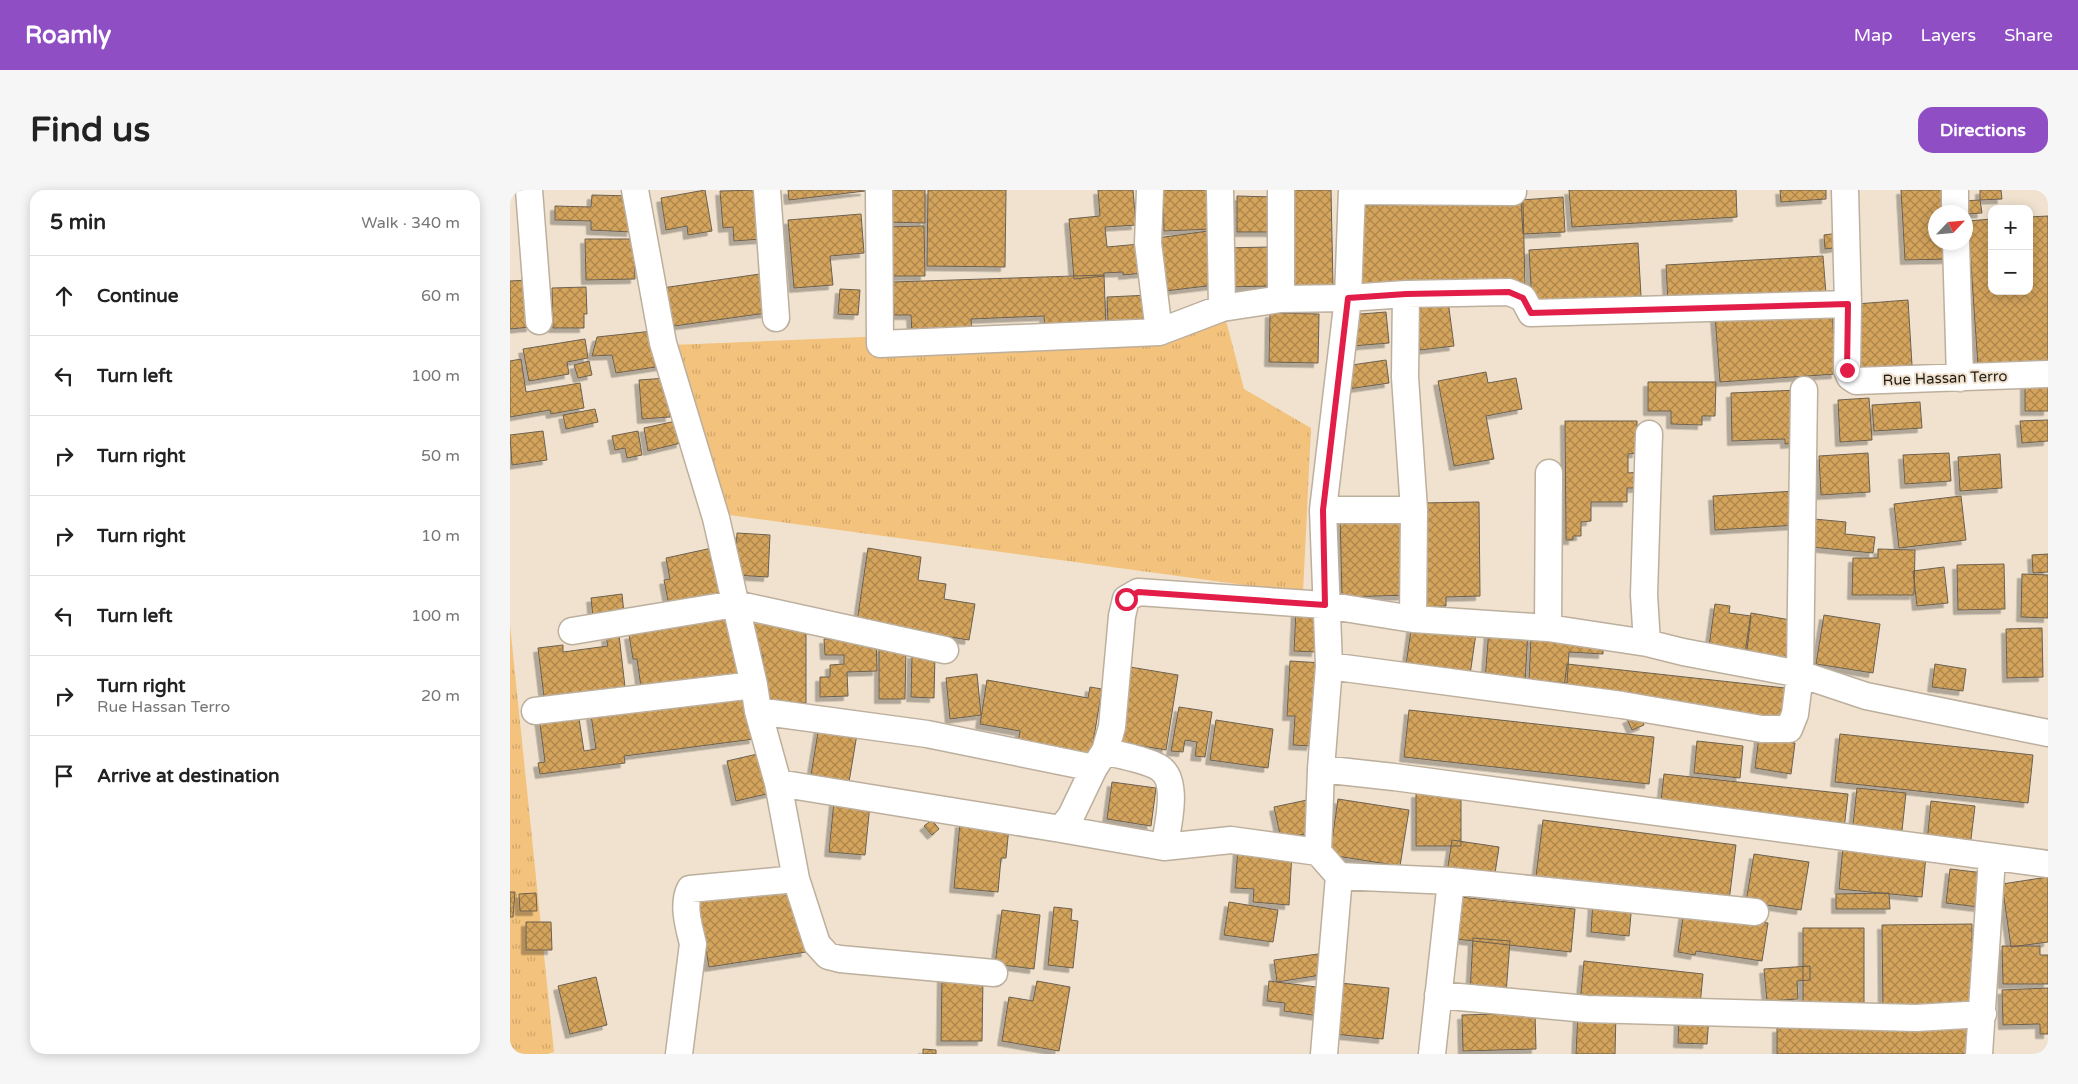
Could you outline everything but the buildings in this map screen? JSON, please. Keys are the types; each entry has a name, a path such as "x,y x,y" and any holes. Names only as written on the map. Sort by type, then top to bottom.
{"street":[{"path":"529,190 539,321"},
{"path":"635,190 663,343 716,518 754,685 758,711 778,783 796,878 817,944 828,956 840,959 994,973"},
{"path":"767,190 776,318"},
{"path":"879,190 880,344 1159,332 1222,308 1281,299 1509,292 1523,298 1531,313 1848,304"},
{"path":"1150,190 1148,244 1159,332"},
{"path":"1220,190 1222,308"},
{"path":"1281,190 1281,299"},
{"path":"1318,852 1321,769 1329,666 1325,605 1323,510 1348,298 1352,190 1513,192"},
{"name":"Rue Hassan Terro","path":"1845,190 1848,304 1847,370 1850,377 1856,381 2048,374"},
{"path":"1954,190 1955,205"},
{"path":"1956,250 1960,378"},
{"path":"1406,294 1405,377 1414,510 1413,619"},
{"path":"1329,666 1622,705 1762,729 1790,729 1795,714 1800,674 1804,390"},
{"path":"1647,643 1644,595 1649,434"},
{"path":"1548,628 1549,473"},
{"path":"1323,510 1414,510"},
{"path":"1061,829 1071,816 1100,759 1112,727 1122,616 1126,599 1138,592 1325,605 1413,619 1548,628 1647,643 1683,652 1800,674 1866,696 2048,733"},
{"path":"572,631 735,604 945,650"},
{"path":"535,710 754,685"},
{"path":"758,711 1158,767 1171,783 1168,826 1164,847"},
{"path":"1321,769 1404,778 2048,864"},
{"path":"778,783 1164,847 1231,840 1318,852 1339,876 1324,1054"},
{"path":"1979,1054 1992,858"},
{"path":"1339,876 1451,881 1755,912"},
{"path":"679,1054 693,944 686,898 690,889 796,878"},
{"path":"1432,1054 1451,881"},
{"path":"1438,995 1587,1009 1916,1018 1983,1014"}],"green space":[{"path":"1224,313 1244,389 1311,428 1303,593 722,514 672,345 1129,326"},
{"path":"510,625 554,1052 547,1054 510,1054"}],"route":[{"path":"1126,599 1138,592 1325,605 1323,510 1348,298 1406,294 1509,292 1523,298 1531,313 1848,304 1847,370"}]}
